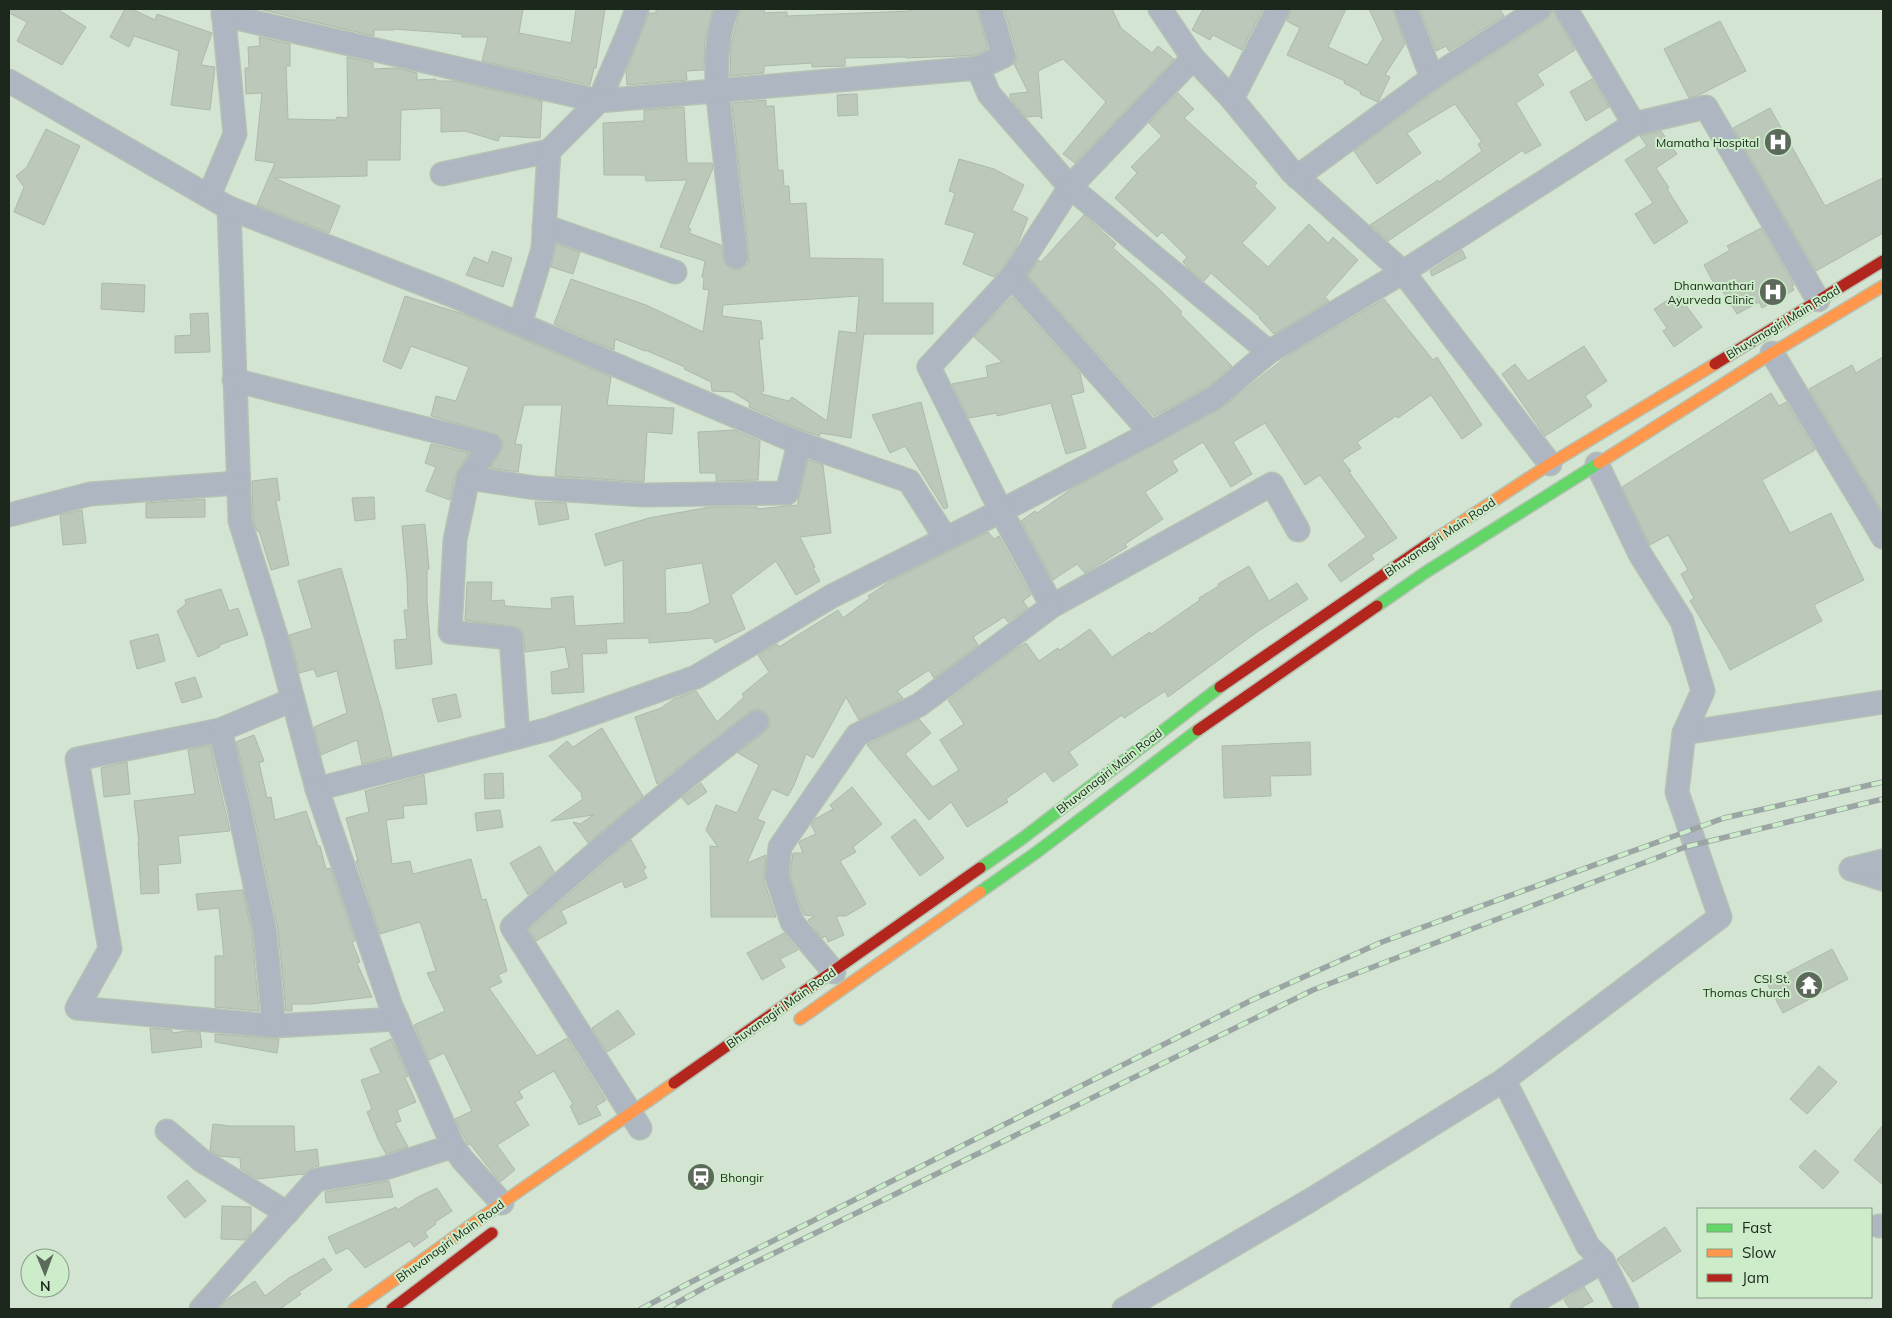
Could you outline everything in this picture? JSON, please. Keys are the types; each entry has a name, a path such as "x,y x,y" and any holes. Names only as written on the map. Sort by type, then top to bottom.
{"main road":[{"name":"Bhuvanagiri Main Road","path":"354,1309 502,1203 637,1125 834,972 1023,838 1199,701 1414,554 1550,464 1883,261"},
{"name":"Bhuvanagiri Main Road","path":"786,1028 1030,857 1214,718 1426,572 1772,353 1883,286"},
{"name":"Bhuvanagiri Main Road","path":"392,1309 498,1228"}],"street":[{"path":"442,174 549,151 598,101 637,9"},
{"path":"727,9 718,44 717,92 736,257"},
{"path":"208,196 235,134 223,12 598,101 978,68 1004,56 990,9"},
{"path":"1160,9 1193,58 1232,99 1297,177 1403,272 1550,464"},
{"path":"1232,99 1278,9"},
{"path":"1406,9 1432,78"},
{"path":"1297,177 1432,78 1539,9"},
{"path":"1566,9 1634,124"},
{"path":"1052,606 1001,511 929,367 1012,277 1070,187 1193,58"},
{"path":"978,68 989,94 1070,187 1269,352"},
{"path":"9,81 229,208 449,294 800,443 909,481 946,539"},
{"path":"317,789 549,729 696,677 832,596 1151,434 1214,398 1269,352 1403,272 1634,124 1706,107 1818,300"},
{"path":"520,324 543,249 549,151"},
{"path":"229,208 240,521 276,636 317,789 397,1019 453,1146 462,1159 502,1203"},
{"path":"544,226 675,272"},
{"path":"1012,277 1151,434"},
{"path":"1772,353 1883,537"},
{"path":"234,380 490,445 468,478 455,540 450,632 511,638 518,737"},
{"path":"468,478 536,488 644,495 787,492 800,443"},
{"path":"1124,1309 1309,1201 1504,1080 1720,917 1677,792 1684,734 1703,692 1682,621 1640,554 1597,464"},
{"path":"9,515 90,494 238,483"},
{"path":"834,972 792,922 777,877 780,847 858,735 920,705 1052,606 1272,484 1298,530"},
{"path":"292,700 220,730 77,759 110,949 77,1008 274,1026 397,1019"},
{"path":"1684,734 1883,702"},
{"path":"637,1125 512,927 600,847 692,771 757,722"},
{"path":"220,730 238,804 265,933 274,1026"},
{"path":"1883,861 1852,869 1883,879"},
{"path":"1504,1080 1588,1246 1603,1261 1627,1309"},
{"path":"167,1131 201,1160 287,1213"},
{"path":"201,1309 316,1180 382,1169 453,1146"},
{"path":"1522,1309 1603,1261"}],"building":[{"path":"9,9 57,9 86,27 62,65 17,41 27,22 9,13"},
{"path":"125,9 132,9 155,20 157,14 212,33 201,65 215,67 210,110 171,105 179,51 134,36 129,47 110,37"},
{"path":"259,9 523,9 519,33 571,43 576,9 605,9 596,68 594,68 590,85 482,61 488,37 462,37 462,34 394,29 374,30 374,36"},
{"path":"656,9 713,9 705,41 704,70 686,71 687,80 627,85 626,72 649,13 656,13"},
{"path":"740,9 764,9 764,13 787,12 787,16 910,11 910,9 977,9 988,49 975,55 960,56 845,58 845,66 812,67 812,63 764,66 764,73 730,76 731,45"},
{"path":"1004,9 1112,9 1121,28 1152,53 1158,46 1174,59 1075,163 1063,154 1106,102 1063,59 1038,71 1042,119 1039,116 1026,117 1010,98 1010,94 1028,92 1014,64 1017,52"},
{"path":"1203,9 1263,9 1242,50 1213,35 1210,40 1192,30"},
{"path":"1291,9 1346,9 1328,47 1367,65 1383,39 1369,9 1393,9 1405,44 1385,75 1390,77 1378,102 1360,94 1361,92 1344,83 1345,81 1287,55 1300,28 1287,21"},
{"path":"1420,9 1500,9 1504,16 1449,51 1446,46 1436,51"},
{"path":"1552,9 1575,50 1537,74 1544,85 1516,103 1541,145 1525,154 1523,150 1388,241 1370,225 1438,180 1439,182 1482,151 1478,144 1482,142 1455,104 1407,133 1421,153 1377,184 1354,151 1439,89 1546,20"},
{"path":"1720,21 1746,71 1697,96 1689,98 1664,49"},
{"path":"259,37 290,44 290,66 286,66 288,119 336,120 337,117 348,118 347,57 373,63 373,69 396,68 417,73 417,80 455,81 542,101 540,138 500,136 498,141 465,131 441,132 441,108 401,110 400,160 367,160 367,176 274,178 340,206 329,233 257,205 275,163 255,160 262,93 246,94 245,68 249,68 248,47 260,46"},
{"path":"1592,79 1609,107 1586,121 1570,92"},
{"path":"1178,93 1194,109 1184,118 1257,183 1254,186 1276,208 1242,243 1268,267 1309,224 1328,243 1333,237 1358,260 1325,297 1329,301 1274,334 1260,317 1211,273 1204,281 1189,269 1183,262 1187,257 1162,232 1157,237 1115,198 1137,173 1131,167 1162,136 1149,123"},
{"path":"857,94 858,115 838,116 837,95"},
{"path":"766,100 766,106 774,106 778,170 783,170 784,186 789,186 790,204 806,203 810,258 883,259 883,303 933,303 933,334 864,334 851,438 820,433 820,436 804,431 749,407 750,403 733,392 712,391 711,382 684,369 685,367 615,339 614,350 554,324 571,279 646,305 703,332 709,290 703,289 704,278 702,277 705,261 660,247 687,180 646,181 645,175 604,175 603,123 644,121 644,110 684,107 687,163 712,163 713,168 688,228 691,229 689,233 721,245 725,264 731,269 738,270 748,263 749,256 732,103","holes":["859,296 856,333 839,331 827,421 792,397 789,401 762,394 762,391 764,391 759,339 763,339 761,321 722,316 723,305"]},
{"path":"1770,108 1825,206 1883,178 1883,233 1816,271 1733,128"},
{"path":"46,129 80,146 44,225 14,212 24,187 16,176 27,167"},
{"path":"1661,131 1677,154 1656,168 1688,222 1654,244 1635,214 1653,203 1625,160 1647,146 1640,136"},
{"path":"959,159 994,169 1024,185 1012,210 1028,218 1018,243 1002,269 994,277 963,264 975,233 945,224 955,193 949,191"},
{"path":"1084,215 1116,244 1113,248 1156,286 1182,312 1180,314 1232,366 1207,387 1154,416 1028,276 1038,260 1041,262"},
{"path":"1761,228 1794,285 1792,286 1794,290 1762,308 1759,302 1737,314 1719,285 1716,287 1704,265 1730,250 1727,246"},
{"path":"556,244 580,252 573,274 551,267"},
{"path":"1462,250 1466,258 1432,276 1430,271"},
{"path":"492,251 512,258 503,287 466,275 474,257 488,263"},
{"path":"102,283 145,285 144,312 101,309"},
{"path":"405,296 466,315 611,377 607,405 674,408 672,434 647,432 644,482 555,476 562,405 524,405 515,444 522,445 518,472 490,468 503,447 498,435 431,416 436,396 456,401 469,367 411,346 401,369 383,361"},
{"path":"1679,296 1702,327 1674,347 1663,331 1667,328 1654,309 1671,298 1673,301"},
{"path":"1012,297 1080,373 1084,392 1071,395 1086,448 1066,454 1051,403 997,416 997,413 969,418 952,384 988,377 986,366 1002,362 974,337"},
{"path":"1384,299 1433,360 1437,357 1482,425 1462,439 1431,395 1398,418 1396,416 1357,442 1361,448 1342,460 1397,538 1371,555 1374,559 1341,582 1328,565 1366,537 1320,475 1305,485 1265,423 1233,442 1252,474 1231,487 1203,442 1172,461 1178,471 1145,492 1163,519 1125,544 1127,547 1085,573 1077,564 1053,580 1021,521 1035,511 1037,513 1073,488 1220,409 1286,357"},
{"path":"208,313 210,352 175,353 175,336 191,335 190,314"},
{"path":"1584,346 1607,381 1585,396 1592,406 1545,436 1502,374 1515,364 1528,381"},
{"path":"1883,357 1883,512 1809,389 1852,365 1856,373"},
{"path":"1771,393 1779,406 1786,402 1815,450 1762,480 1790,533 1831,513 1864,580 1814,605 1822,621 1730,670 1690,601 1694,598 1681,574 1688,570 1668,535 1650,545 1622,487"},
{"path":"921,402 948,507 944,509 905,446 890,453 872,415"},
{"path":"734,430 760,441 758,480 716,481 716,473 700,473 698,432"},
{"path":"431,444 469,453 455,475 450,500 426,491 436,467 425,463"},
{"path":"808,460 823,465 831,533 800,537 820,581 796,595 776,561 731,595 745,629 715,643 713,638 649,643 649,638 606,639 607,653 582,654 584,692 552,694 551,672 569,668 565,647 525,652 524,637 518,627 465,620 467,582 492,582 491,601 504,600 505,606 552,609 551,598 573,596 575,626 624,623 623,560 605,566 595,534 649,518 710,507 757,507 757,509 798,505","holes":["702,563 710,603 690,612 666,614 665,569"]},
{"path":"277,478 280,500 276,501 289,565 271,570 259,531 257,531 253,519 252,481"},
{"path":"374,497 375,519 355,521 352,498"},
{"path":"205,499 205,517 146,518 146,503"},
{"path":"535,502 566,503 569,519 539,525"},
{"path":"82,510 86,543 63,545 60,515"},
{"path":"425,524 429,569 427,569 427,601 432,664 396,669 394,640 407,639 404,610 408,610 407,580 402,526"},
{"path":"988,532 994,539 999,536 1031,595 1023,601 1028,608 1008,622 1004,617 973,637 978,645 934,678 929,670 897,691 903,698 859,720 846,697 813,758 806,754 788,796 772,789 757,819 765,822 747,863 766,855 764,881 776,917 711,917 710,846 718,847 706,830 716,805 737,813 759,765 738,753 765,732 769,727 770,720 762,710 755,709 749,712 657,784 635,717 661,708 674,699 696,691 717,722 744,697 742,694 769,672 758,655 777,644 779,647 838,610 843,618 870,598 868,596 891,581"},
{"path":"1249,566 1269,601 1297,583 1308,599 1257,632 1168,697 1165,691 1124,718 1122,715 1069,752 1078,765 1053,782 1045,771 1006,799 1008,802 967,827 951,802 929,820 867,745 919,719 931,733 905,754 933,787 959,770 940,740 964,724 948,700 1016,649 1026,643 1039,661 1058,648 1060,650 1090,629 1112,657 1150,632 1151,634 1200,600 1199,598 1219,586 1218,584"},
{"path":"341,568 382,712 392,756 362,764 357,740 321,755 314,727 347,713 337,671 317,677 314,669 299,673 289,635 312,628 298,581"},
{"path":"221,589 229,611 238,608 248,635 219,645 220,647 198,657 177,611 186,604 185,600"},
{"path":"158,634 165,661 137,669 130,641"},
{"path":"195,677 202,697 182,703 175,683"},
{"path":"456,694 461,717 438,722 432,699"},
{"path":"602,728 643,796 588,843 573,822 580,824 594,815 551,821 583,799 582,794 549,756 567,741 573,747"},
{"path":"254,735 264,761 259,763 267,798 271,797 275,820 306,811 318,846 320,846 326,869 330,868 355,941 352,942 360,962 357,963 372,997 311,1004 292,1004 292,1011 286,1011 278,930 251,801 236,742"},
{"path":"1310,742 1311,775 1270,776 1271,796 1224,798 1222,746"},
{"path":"210,745 230,831 178,836 181,863 158,865 159,893 141,894 139,842 134,801 195,794 188,750"},
{"path":"127,762 130,794 104,797 101,768"},
{"path":"503,773 504,798 485,799 484,774"},
{"path":"424,775 427,804 403,806 404,818 386,820 392,864 410,861 413,874 471,859 482,900 486,899 507,971 498,975 502,982 489,988 537,1056 567,1038 606,1100 596,1106 601,1115 579,1125 570,1106 573,1104 554,1071 519,1091 523,1098 515,1102 529,1125 497,1145 515,1170 500,1182 470,1144 468,1145 455,1119 472,1111 444,1053 429,1060 414,1025 445,1011 427,973 436,971 420,922 380,934 356,861 358,861 346,818 369,812 365,791"},
{"path":"701,783 707,792 688,805 682,798"},
{"path":"852,787 882,824 853,847 856,852 840,861 866,904 846,916 836,916 844,935 828,942 826,936 822,938 808,920 815,916 804,915 790,876 793,853 803,853 799,843 816,834 811,825 815,819 833,809 830,805"},
{"path":"500,810 503,827 477,831 475,813"},
{"path":"915,819 944,858 920,876 891,837"},
{"path":"631,840 646,868 643,870 647,878 625,888 622,881 561,911 567,923 536,941 529,929"},
{"path":"540,846 554,872 528,895 510,863"},
{"path":"243,890 252,935 259,1011 215,1007 215,956 224,956 219,908 198,910 196,894"},
{"path":"784,933 798,950 780,959 785,967 762,980 747,953"},
{"path":"1832,949 1848,979 1783,1013 1767,983"},
{"path":"618,1010 635,1034 607,1052 592,1028"},
{"path":"150,1028 172,1030 172,1033 200,1032 202,1047 152,1053"},
{"path":"215,1034 279,1039 277,1053 215,1042"},
{"path":"391,1039 408,1076 405,1078 416,1102 397,1110 401,1121 395,1123 408,1147 386,1154 367,1112 372,1109 361,1080 381,1073 370,1049"},
{"path":"1819,1066 1837,1082 1807,1114 1790,1099"},
{"path":"213,1124 230,1126 294,1126 295,1152 317,1149 319,1166 313,1167 304,1174 257,1179 241,1169 240,1158 219,1156 210,1150"},
{"path":"1883,1125 1883,1185 1854,1160"},
{"path":"1815,1150 1839,1172 1823,1189 1799,1167"},
{"path":"187,1180 206,1201 185,1218 167,1197"},
{"path":"389,1181 393,1197 326,1203 325,1192"},
{"path":"437,1188 452,1211 435,1222 436,1224 425,1232 428,1237 414,1247 410,1241 365,1268 348,1248 336,1254 328,1237 396,1207 397,1210"},
{"path":"222,1206 251,1207 251,1234 245,1240 221,1239"},
{"path":"1665,1227 1681,1251 1633,1282 1617,1259"},
{"path":"324,1258 332,1270 299,1292 301,1294 280,1309 218,1309 226,1300 255,1281 265,1296 289,1278"},
{"path":"1584,1287 1593,1301 1579,1309 1570,1309 1564,1300"}],"railway":[{"path":"641,1309 691,1282 1252,1000 1382,942 1724,818 1883,782"},
{"path":"666,1309 709,1285 1313,990 1685,847 1883,799"}],"traffic: fast":[{"path":"1377,606 1426,572 1599,463"},
{"path":"980,868 1023,838 1220,687"},
{"path":"980,892 1037,852 1198,730"}],"traffic: slow":[{"path":"1599,463 1772,353 1883,286"},
{"path":"1431,542 1550,464 1715,364"},
{"path":"800,1019 980,892"},
{"path":"354,1309 674,1083"}],"traffic: jam":[{"path":"1715,364 1883,261"},
{"path":"1220,687 1431,542"},
{"path":"1198,730 1377,606"},
{"path":"674,1083 980,868"},
{"path":"392,1309 492,1233"}],"place":[{"name":"Mamatha Hospital","path":"1778,142"},
{"name":"Dhanwanthari Ayurveda Clinic","path":"1773,292"},
{"name":"CSI St. Thomas Church","path":"1809,985"},
{"name":"Bhongir","path":"701,1177"}]}
